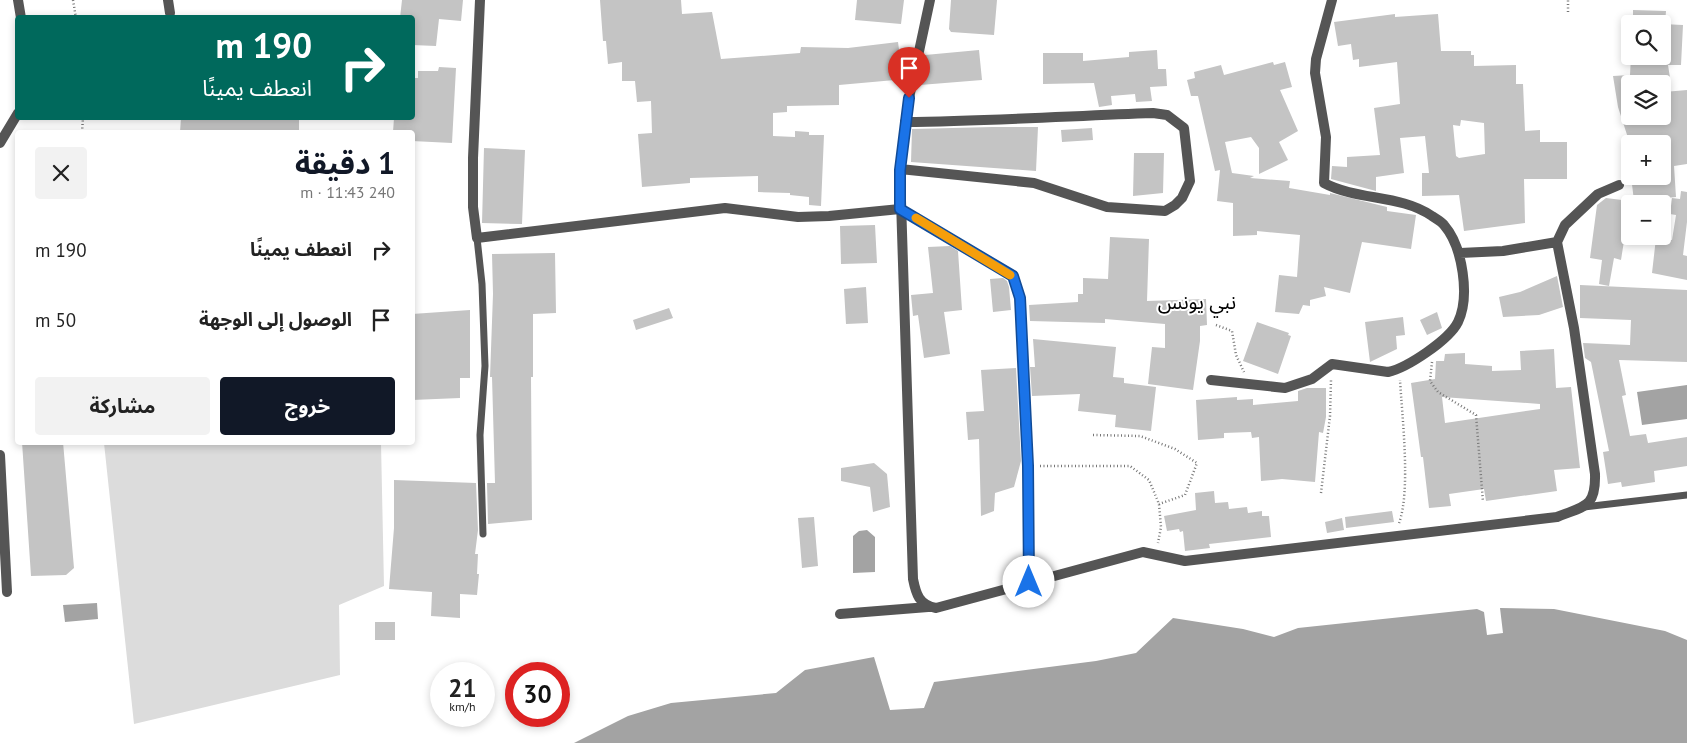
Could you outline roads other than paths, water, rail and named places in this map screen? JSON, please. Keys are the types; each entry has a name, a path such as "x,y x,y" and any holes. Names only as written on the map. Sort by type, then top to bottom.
{"street":[{"path":"18,0 20,15"},
{"path":"168,0 170,14"},
{"path":"480,0 473,158 473,207 477,238 725,208 798,217 900,209 1013,276 1020,298 1028,466 1029,582"},
{"path":"928,607 918,599 913,579 906,308 900,209 900,170 905,122 930,0"},
{"path":"1212,380 1285,388 1312,379 1332,364 1388,372 1396,370 1411,363 1452,331 1460,317 1463,270 1460,253 1444,225 1430,214 1406,204 1339,191 1324,183 1326,137 1315,73 1318,53 1332,0"},
{"path":"900,170 1034,183 1107,207 1165,211 1182,198 1190,181 1184,128 1167,115 1144,113 991,121 905,122"},
{"path":"2,138 15,118"},
{"path":"840,614 936,608 1143,552 1185,561 1557,517 1583,507 1591,501 1596,492 1595,474 1574,328 1557,242 1565,225 1598,194 1618,185"},
{"path":"1460,253 1504,252 1557,242"},
{"path":"0,455 8,592"}],"lane":[{"path":"477,238 482,284 485,366 480,435 483,534"},
{"path":"1583,507 1687,495"}],"district":[{"name":"نبي يونس","path":"1197,302"}]}
